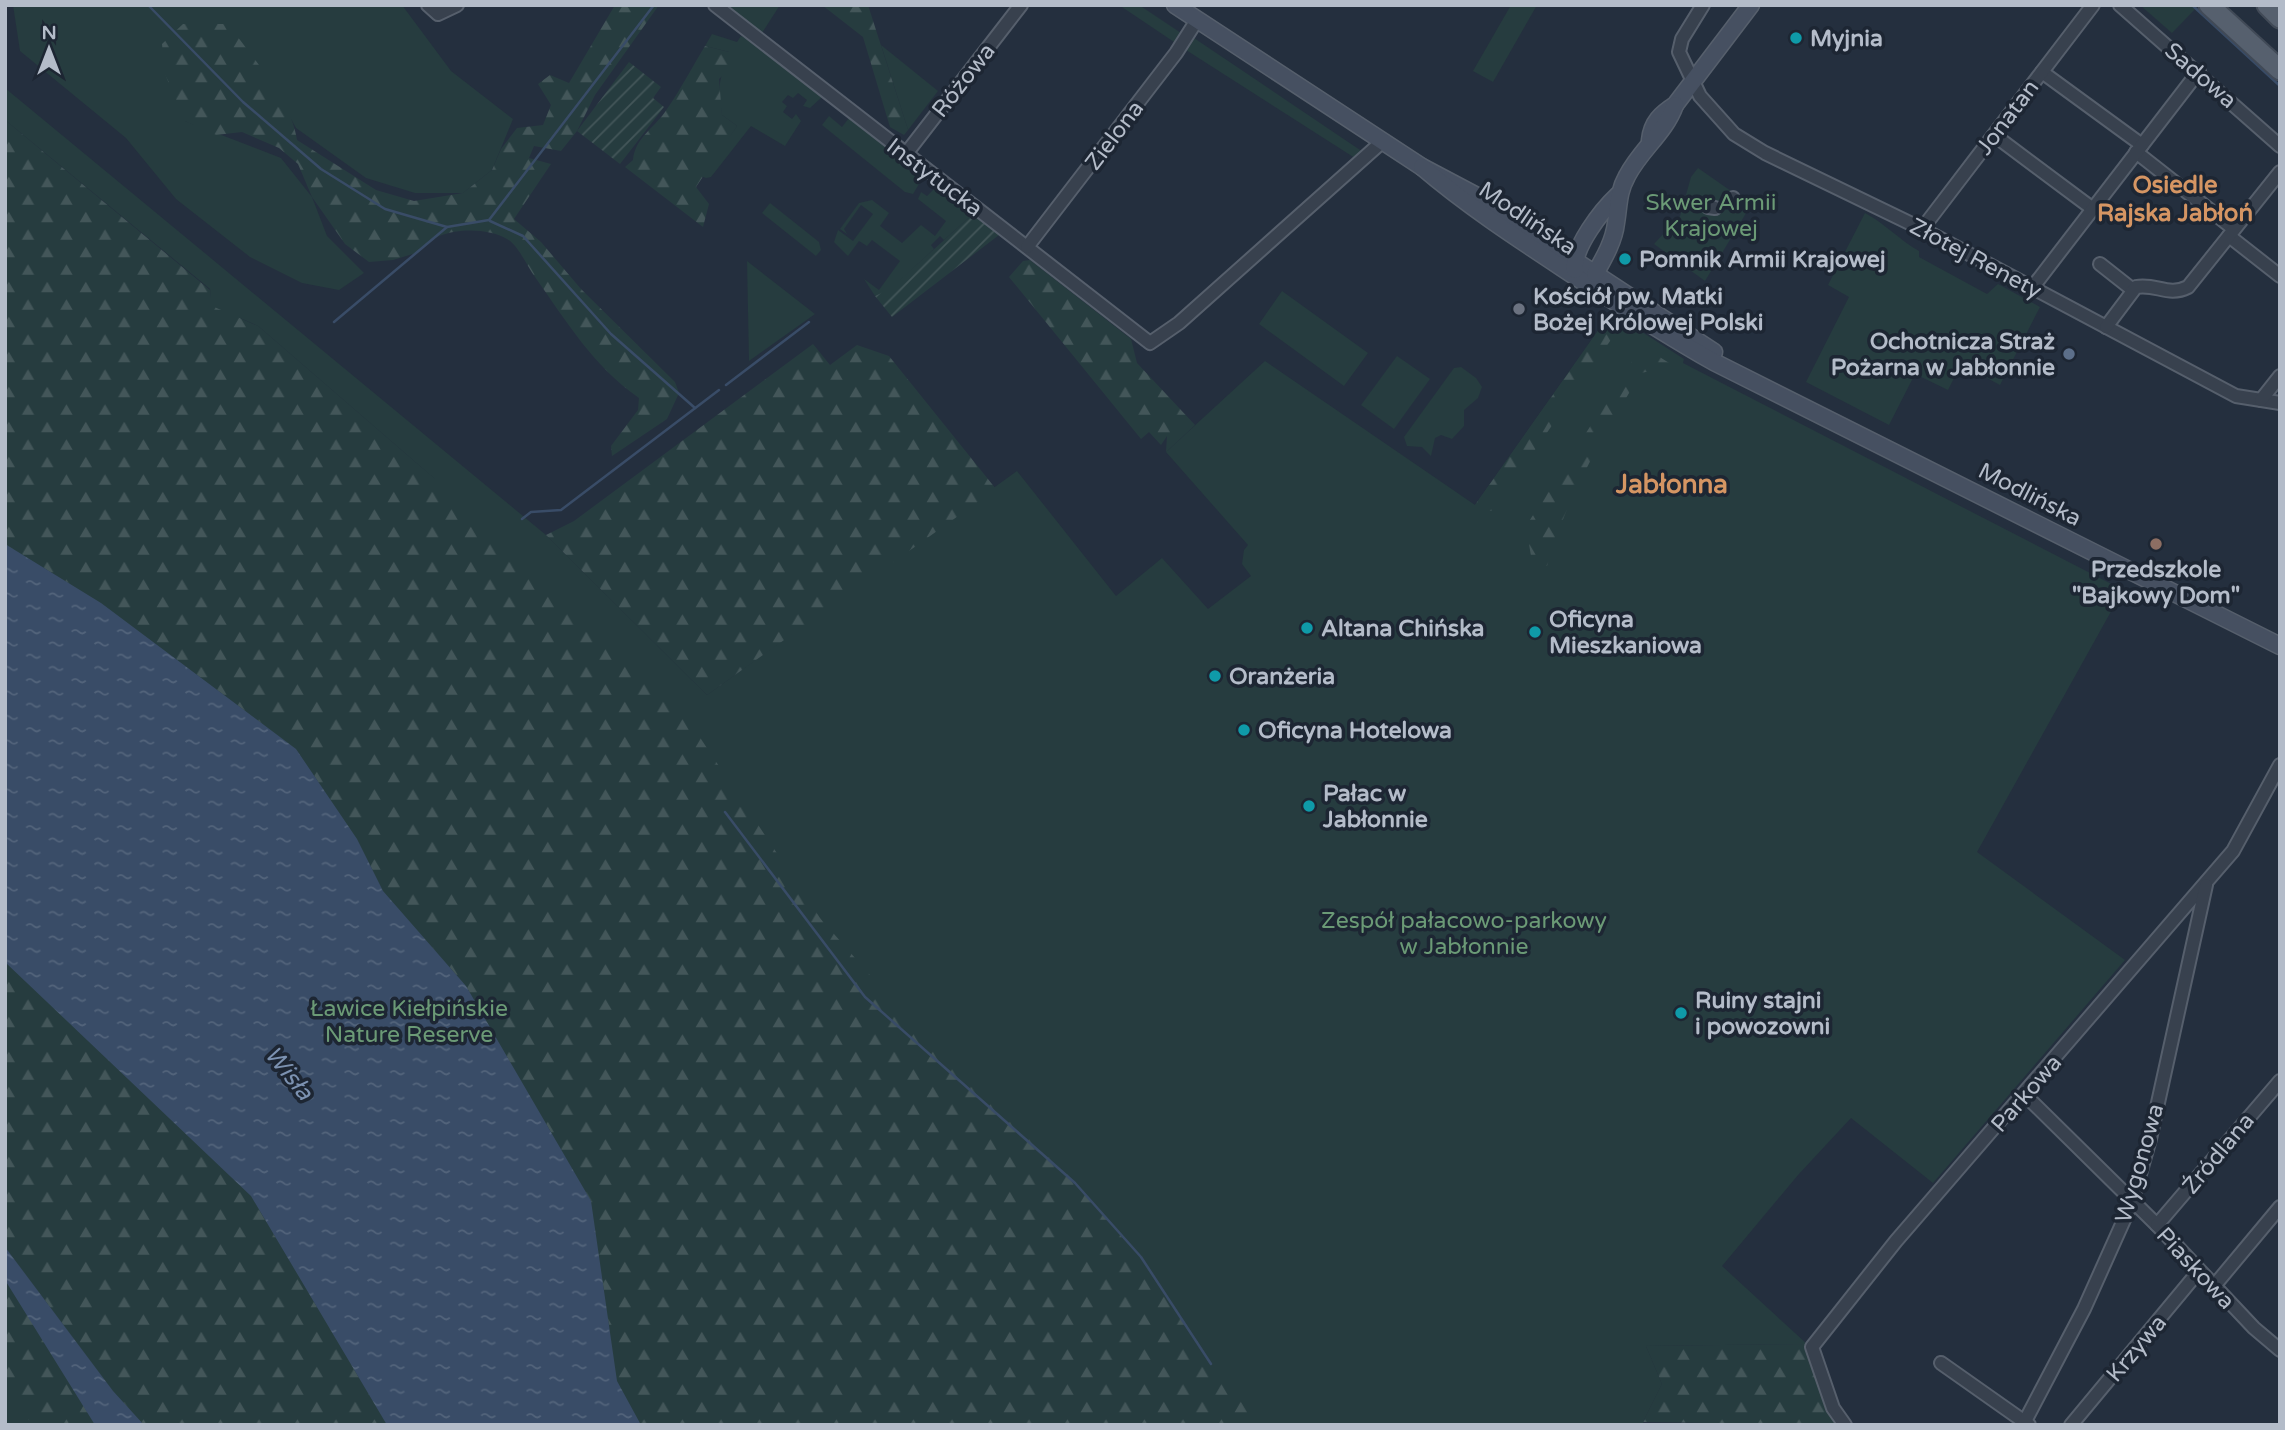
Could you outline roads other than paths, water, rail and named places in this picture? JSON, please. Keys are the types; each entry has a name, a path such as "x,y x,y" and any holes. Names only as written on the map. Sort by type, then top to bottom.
{"main road":[{"name":"Modlińska","path":"1175,5 1422,167 1468,191 1660,332 2280,646"},
{"path":"1574,268 1602,209 1618,195 1650,140 1654,125 1661,115 1675,105 1751,5"},
{"path":"2209,5 2280,70"},
{"path":"2267,5 2280,18"},
{"path":"1595,274 1616,225 1618,195"},
{"name":"Modlińska","path":"1574,268 1595,274 1759,383"}],"street":[{"path":"428,5 438,15 457,5"},
{"name":"Różowa","path":"905,155 1021,5"},
{"name":"Złotej Renety","path":"1703,5 1682,39 1679,52 1700,96 1734,134 1765,153 1922,229 2236,396 2280,403"},
{"name":"Jonatan","path":"1922,229 2093,5"},
{"name":"Sadowa","path":"2120,5 2199,71 2280,146"},
{"name":"Instytucka","path":"720,7 905,155 1150,343 1179,323 1382,141"},
{"name":"Zielona","path":"1027,247 1176,53 1197,20"},
{"path":"2032,288 2199,71"},
{"path":"2042,72 2139,149 2280,276"},
{"path":"1994,135 2093,209"},
{"path":"2105,327 2133,290 2144,285 2167,292 2178,292 2188,287 2280,172"},
{"path":"2100,264 2133,290"},
{"path":"2261,400 2280,376"},
{"name":"Parkowa","path":"1845,1425 1833,1408 1812,1347 1896,1241 2206,884 2244,836 2280,765"},
{"name":"Wygonowa","path":"2025,1424 2084,1309 2132,1202 2150,1139 2206,884"},
{"name":"Źródlana","path":"2157,1225 2280,1081"},
{"name":"Piaskowa","path":"2025,1095 2157,1225 2253,1328 2280,1350"},
{"path":"2214,1286 2280,1207"},
{"name":"Krzywa","path":"2071,1425 2199,1271"},
{"path":"1941,1363 2025,1424"}],"water":[{"name":"Wisła","path":"5,544 101,603 296,749 357,839 383,891 466,986 591,1201 617,1381 641,1425 387,1425 251,1196 6,963"},
{"path":"5,1247 113,1391 144,1425 95,1425 5,1280"}],"waterway":[{"path":"148,5 243,102 321,169 385,209 447,227"},
{"path":"334,322 447,227 489,220 654,5"},
{"path":"2192,5 2280,86"},
{"path":"490,221 523,236 611,334 695,408"},
{"path":"726,385 809,322"},
{"path":"522,519 531,512 561,510 719,390"},
{"path":"725,812 865,997 1075,1183 1141,1257 1211,1364"}],"place":[{"name":"Myjnia","path":"1796,38"},
{"name":"Pomnik Armii Krajowej","path":"1625,259"},
{"name":"Kościół pw. Matki Bożej Królowej Polski","path":"1519,309"},
{"name":"Ochotnicza Straż Pożarna w Jabłonnie","path":"2069,354"},
{"name":"Przedszkole \"Bajkowy Dom\"","path":"2156,544"},
{"name":"Altana Chińska","path":"1307,628"},
{"name":"Oficyna Mieszkaniowa","path":"1535,632"},
{"name":"Oranżeria","path":"1215,676"},
{"name":"Oficyna Hotelowa","path":"1244,730"},
{"name":"Pałac w Jabłonnie","path":"1309,806"},
{"name":"Ruiny stajni i powozowni","path":"1681,1013"}],"district":[{"name":"Osiedle Rajska Jabłoń","path":"2175,199"},
{"name":"Jabłonna","path":"1672,484"}],"park label":[{"name":"Skwer Armii Krajowej","path":"1711,215"},
{"name":"Zespół pałacowo-parkowy w Jabłonnie","path":"1464,933"},
{"name":"Ławice Kiełpińskie Nature Reserve","path":"409,1021"}]}
